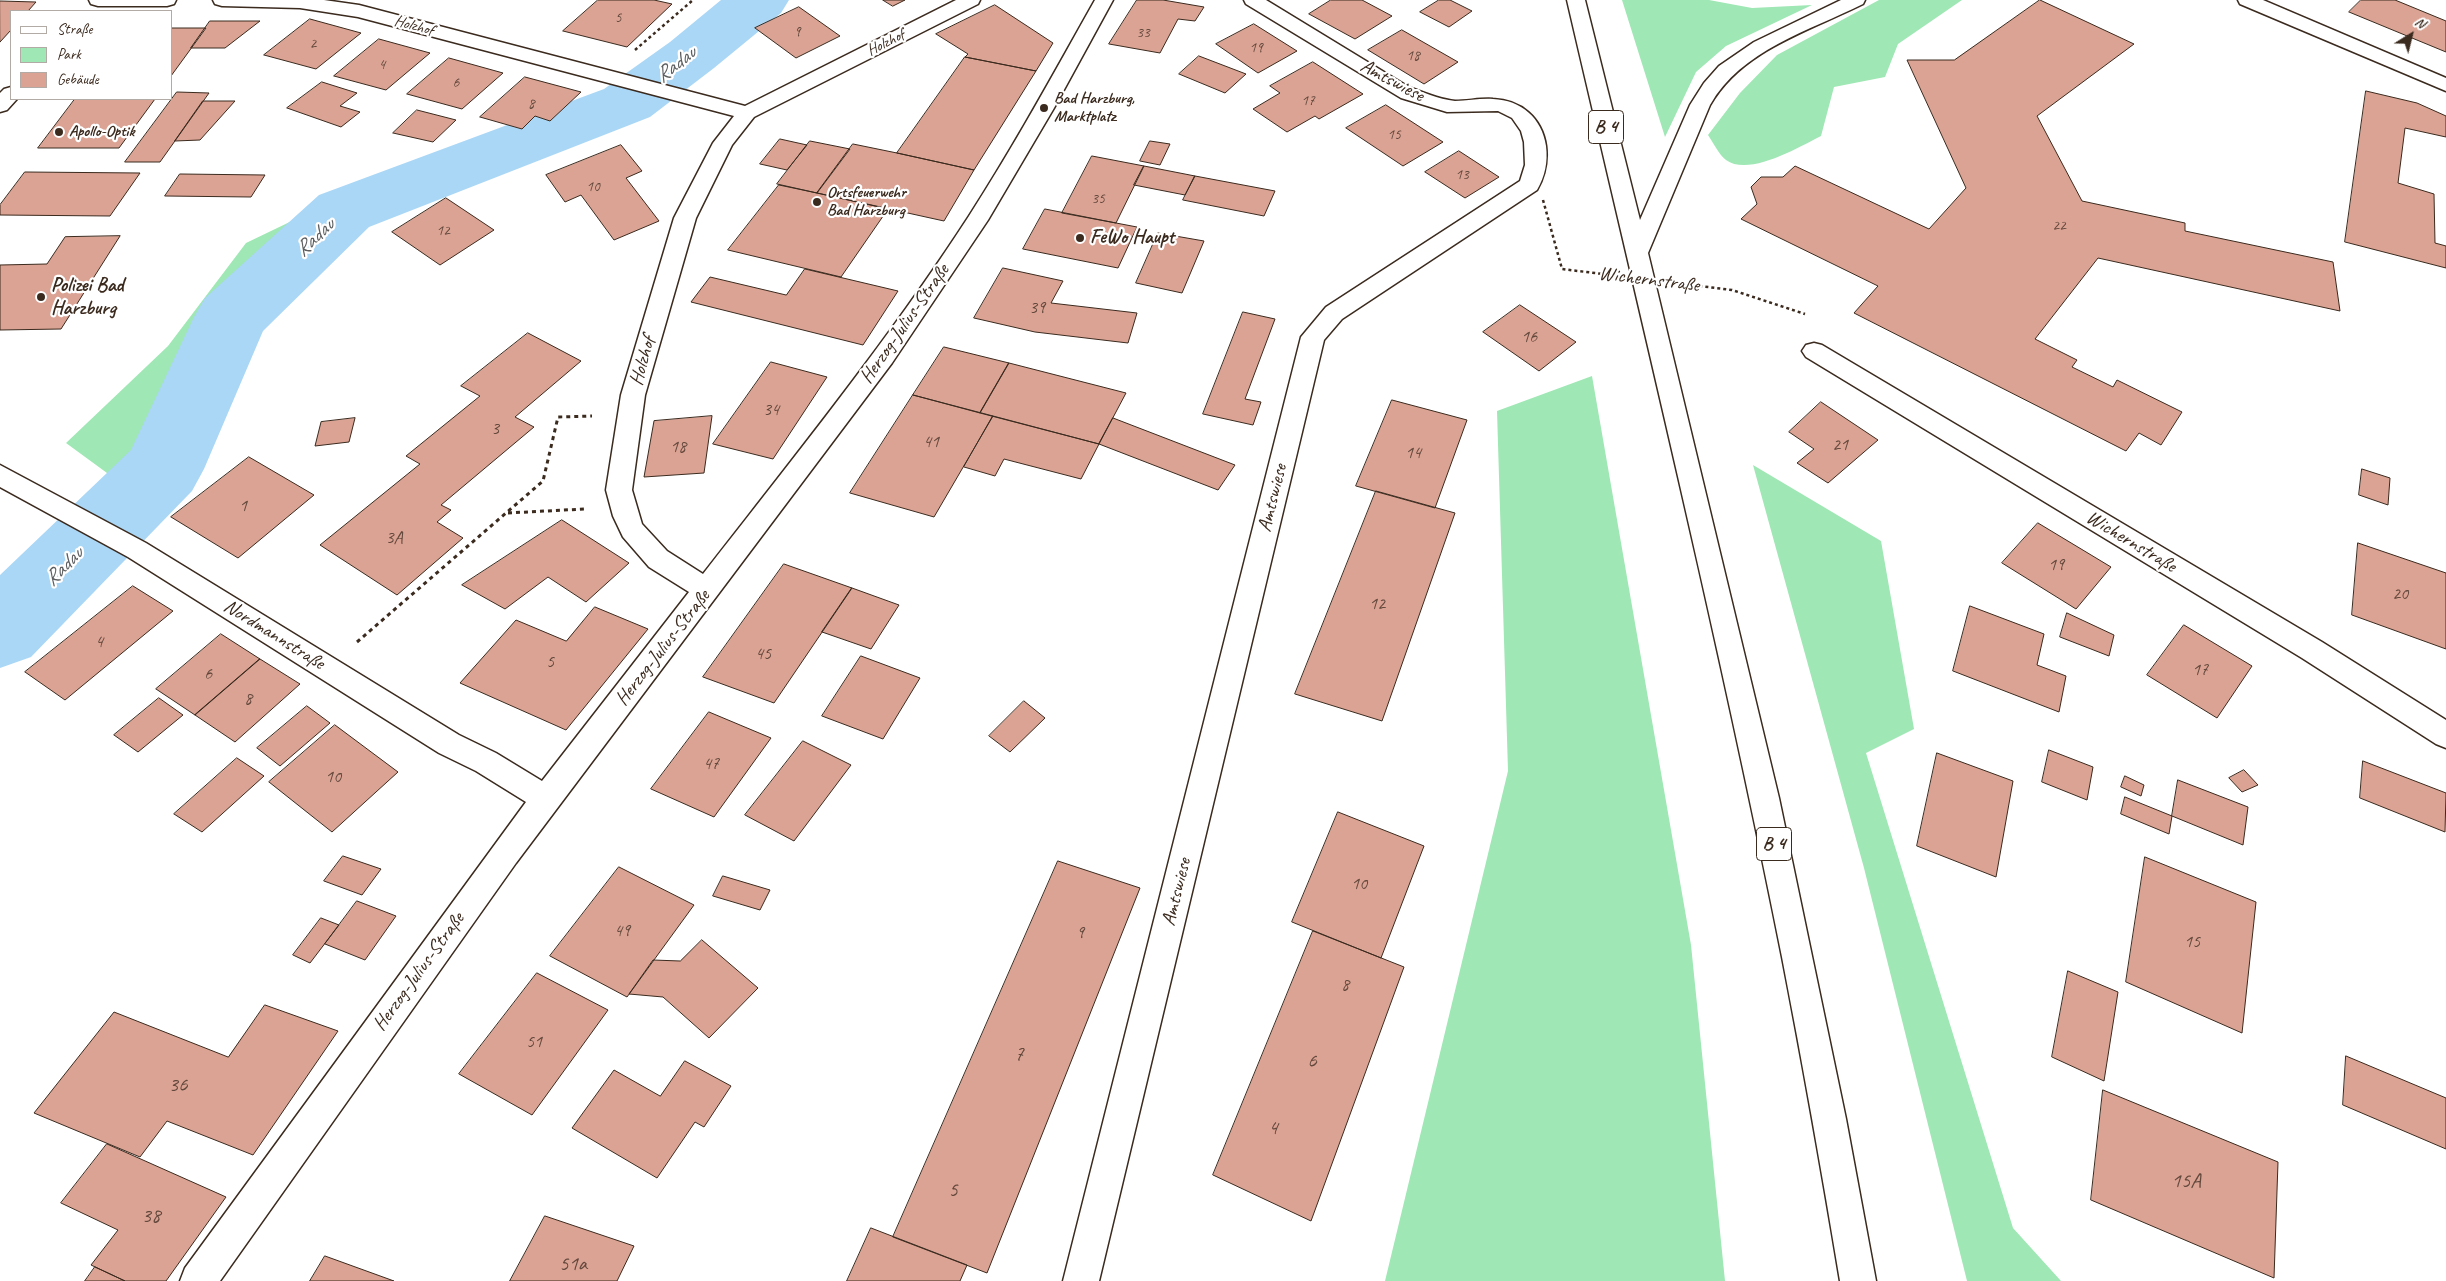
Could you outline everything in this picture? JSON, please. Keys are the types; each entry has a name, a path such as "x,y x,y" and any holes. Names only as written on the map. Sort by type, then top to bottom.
{"main road":[{"path":"90,2 168,0"},
{"name":"Holzhof","path":"222,0 300,2 359,11 747,113"},
{"name":"Holzhof","path":"708,590 677,573 658,559 632,530 619,490 633,395 685,218 722,143 747,113 971,0"},
{"name":"Herzog-Julius-Straße","path":"198,1281 320,1108 546,799 708,590 884,357 966,236 1044,108 1104,0"},
{"name":"Amtswiese","path":"1081,1281 1313,337 1334,313 1529,184 1536,174 1538,160 1535,143 1524,118 1510,108 1488,104 1463,107 1442,105 1400,90 1254,0"},
{"name":"B 4","path":"1576,0 1709,553 1760,777 1805,988 1858,1281"},
{"path":"1637,253 1700,105 1713,85 1728,70 1765,45 1856,0"},
{"path":"2247,0 2446,85"},
{"path":"0,106 10,94"},
{"name":"Wichernstraße","path":"1814,351 2312,650 2446,735"},
{"name":"Nordmannstraße","path":"0,475 137,550 449,744 486,762 546,799"}],"path":[{"path":"611,77 693,0"},
{"name":"Wichernstraße","path":"1543,200 1562,270 1732,290 1805,314"},
{"path":"327,668 543,481 558,417 630,414"},
{"path":"507,513 624,507"}],"green space":[{"path":"731,0 785,0 703,69 654,55"},
{"path":"1622,0 1709,0 1752,8 1812,5 1726,46 1696,72 1665,137"},
{"path":"1879,0 1962,0 1898,44 1885,77 1834,87 1821,136 1787,153 1760,163 1736,164 1723,158 1708,135 1740,93 1777,55"},
{"path":"604,100 643,109 447,181 384,212 257,333 182,466 148,503 66,443 168,346 246,243 400,169 553,125"},
{"path":"1592,376 1691,945 1725,1281 1385,1281 1508,771 1497,411"},
{"path":"1753,465 1881,541 1914,729 1866,753 2013,1228 2061,1281 1967,1281 1864,868"}],"building":[{"path":"598,0 654,0 672,4 627,47 563,31"},
{"path":"883,0 905,0 893,6"},
{"path":"1137,0 1163,0 1204,7 1195,21 1178,19 1160,53 1109,44"},
{"path":"1331,0 1362,0 1392,16 1355,39 1309,14"},
{"path":"1439,0 1450,0 1472,11 1449,27 1420,12"},
{"path":"2040,0 2134,44 2037,116 2082,201 2185,223 2185,231 2333,262 2340,311 2098,258 2035,339 2077,360 2072,367 2113,387 2117,380 2182,412 2161,445 2139,433 2126,451 1854,313 1878,286 1741,219 1757,204 1751,187 1761,177 1783,177 1795,166 1929,229 1966,188 1907,60 1954,60"},
{"path":"2361,0 2395,0 2446,21 2446,52 2349,12"},
{"path":"0,1 36,2 29,10 10,10 10,31 0,42"},
{"path":"995,5 1053,43 1036,71 965,57 968,54 936,34"},
{"path":"799,7 840,36 796,58 755,28"},
{"path":"310,19 361,33 316,69 264,55"},
{"path":"210,21 260,21 225,48 191,48"},
{"path":"1254,24 1297,51 1258,73 1216,44"},
{"path":"172,28 206,28 172,75"},
{"path":"1402,30 1458,62 1424,84 1368,50"},
{"path":"379,39 430,53 386,90 334,76"},
{"path":"1199,56 1246,74 1225,93 1179,74"},
{"path":"965,57 1036,71 974,170 897,153"},
{"path":"449,58 503,73 462,109 407,94"},
{"path":"1313,62 1363,94 1319,119 1315,116 1287,132 1253,109 1280,93 1270,86"},
{"path":"525,77 581,92 550,121 535,116 522,129 480,117"},
{"path":"322,82 357,93 340,106 360,112 341,127 287,108"},
{"path":"2366,91 2417,103 2446,116 2446,137 2405,128 2398,183 2434,194 2435,243 2446,246 2446,268 2345,242"},
{"path":"177,92 209,93 160,162 125,162 172,100"},
{"path":"74,100 154,100 119,148 38,148"},
{"path":"203,101 235,101 200,140 175,141"},
{"path":"1386,105 1443,142 1403,166 1346,128"},
{"path":"417,110 456,120 433,142 393,133"},
{"path":"780,139 807,145 787,170 760,164"},
{"path":"810,141 850,149 817,193 777,184"},
{"path":"1150,141 1170,144 1160,165 1140,161"},
{"path":"853,144 974,170 944,221 817,193"},
{"path":"621,145 642,171 626,178 659,221 614,240 581,195 565,202 546,175"},
{"path":"1459,151 1499,177 1465,198 1425,172"},
{"path":"1092,156 1144,166 1116,223 1062,213"},
{"path":"1144,166 1195,176 1185,195 1134,185"},
{"name":"Polizei Bad Harzburg","path":"25,172 140,173 110,216 0,215 0,205"},
{"path":"180,174 265,175 251,197 165,196"},
{"path":"1195,176 1275,191 1264,216 1183,200"},
{"path":"779,185 888,209 841,277 728,250"},
{"path":"446,198 494,230 440,265 392,232"},
{"name":"FeWo Haupt","path":"1045,209 1137,227 1118,268 1023,249"},
{"path":"1158,233 1204,241 1182,293 1136,283"},
{"name":"Polizei Bad Harzburg","path":"120,236 61,329 0,330 0,265 47,264 65,237"},
{"path":"1003,268 1063,281 1051,303 1137,313 1128,343 1035,332 974,318"},
{"path":"805,269 898,291 863,345 691,302 710,277 786,295"},
{"path":"1520,305 1576,342 1539,371 1483,332"},
{"path":"1243,312 1275,319 1245,399 1261,402 1253,425 1203,414"},
{"path":"528,333 581,361 515,417 534,427 441,505 451,510 437,522 463,538 397,595 320,545 420,464 406,456 480,396 461,386"},
{"path":"944,347 1009,363 980,413 913,395"},
{"path":"771,362 827,377 773,459 713,444"},
{"path":"1009,363 1126,393 1099,444 980,413"},
{"path":"913,395 993,416 934,517 850,493"},
{"path":"1392,400 1467,420 1435,508 1356,486"},
{"path":"1821,402 1878,440 1828,483 1797,463 1814,449 1789,432"},
{"path":"712,416 704,473 644,477 654,421"},
{"path":"993,416 1099,444 1081,479 1004,459 995,476 964,467"},
{"path":"355,418 349,442 315,446 321,422"},
{"path":"1113,418 1235,465 1218,490 1099,444"},
{"path":"249,457 314,495 238,558 171,517"},
{"path":"2362,469 2390,478 2388,505 2359,495"},
{"path":"1376,491 1455,513 1382,721 1295,694"},
{"path":"562,520 629,563 586,602 548,577 505,609 462,585"},
{"path":"2038,523 2111,567 2076,609 2002,563"},
{"path":"2358,543 2446,573 2446,649 2352,615"},
{"path":"784,564 852,588 774,703 703,677"},
{"path":"133,586 173,611 65,700 25,672"},
{"path":"852,588 899,605 871,649 822,632"},
{"path":"1970,606 2044,634 2037,665 2066,676 2059,712 1953,671"},
{"path":"595,607 648,629 566,730 460,683 516,620 566,641"},
{"path":"2067,613 2114,635 2109,656 2060,637"},
{"path":"2184,625 2252,666 2217,718 2147,675"},
{"path":"221,634 260,659 195,715 156,689"},
{"path":"861,656 920,678 883,739 822,716"},
{"path":"260,659 300,684 235,742 195,715"},
{"path":"159,698 183,715 138,752 114,735"},
{"path":"1024,701 1045,718 1010,752 989,736"},
{"path":"307,706 330,723 280,766 257,748"},
{"path":"709,712 771,738 714,817 651,789"},
{"path":"335,725 398,772 332,832 269,782"},
{"path":"803,741 851,765 794,841 745,815"},
{"path":"2049,750 2093,767 2087,800 2042,782"},
{"path":"1937,753 2013,781 1996,877 1917,846"},
{"path":"237,758 264,776 202,832 174,814"},
{"path":"2363,761 2446,793 2445,832 2360,798"},
{"path":"2244,770 2258,785 2242,792 2229,778"},
{"path":"2125,776 2144,785 2141,796 2121,787"},
{"path":"2178,780 2248,807 2243,845 2172,816"},
{"path":"2125,797 2172,816 2169,834 2121,814"},
{"path":"1338,812 1424,846 1381,958 1292,922"},
{"path":"343,856 381,869 362,895 324,881"},
{"path":"2145,857 2256,902 2242,1033 2126,982"},
{"path":"1058,861 1140,888 987,1273 893,1237"},
{"path":"619,867 694,905 627,997 550,956"},
{"path":"723,876 770,890 760,910 713,896"},
{"path":"357,901 396,916 365,960 325,944"},
{"path":"321,918 339,925 310,963 293,955"},
{"path":"1313,931 1404,967 1311,1221 1213,1175"},
{"path":"702,940 758,988 709,1038 663,997 629,994 653,960 680,961"},
{"path":"2068,971 2118,992 2104,1081 2052,1057"},
{"path":"537,973 608,1010 532,1115 459,1074"},
{"path":"265,1005 338,1031 253,1155 167,1121 140,1157 34,1113 114,1012 228,1057"},
{"path":"2346,1056 2446,1098 2446,1149 2343,1105"},
{"path":"685,1061 731,1086 704,1127 695,1122 657,1178 572,1128 614,1070 660,1096"},
{"path":"2103,1090 2278,1162 2274,1278 2091,1200"},
{"path":"107,1144 226,1197 166,1281 125,1281 91,1265 118,1230 61,1203"},
{"path":"545,1216 634,1246 617,1281 510,1281"},
{"path":"871,1228 967,1265 960,1281 847,1281"},
{"path":"325,1256 394,1281 310,1281"},
{"path":"95,1267 125,1281 85,1281"}],"waterway":[{"name":"Radau","path":"0,631 163,469 231,317 344,211 627,103 692,55 759,0"}],"place":[{"name":"Bad Harzburg, Marktplatz","path":"1044,108"},
{"name":"Apollo-Optik","path":"59,132"},
{"name":"Ortsfeuerwehr Bad Harzburg","path":"817,202"},
{"name":"FeWo Haupt","path":"1080,238"},
{"name":"Polizei Bad Harzburg","path":"41,297"}]}
